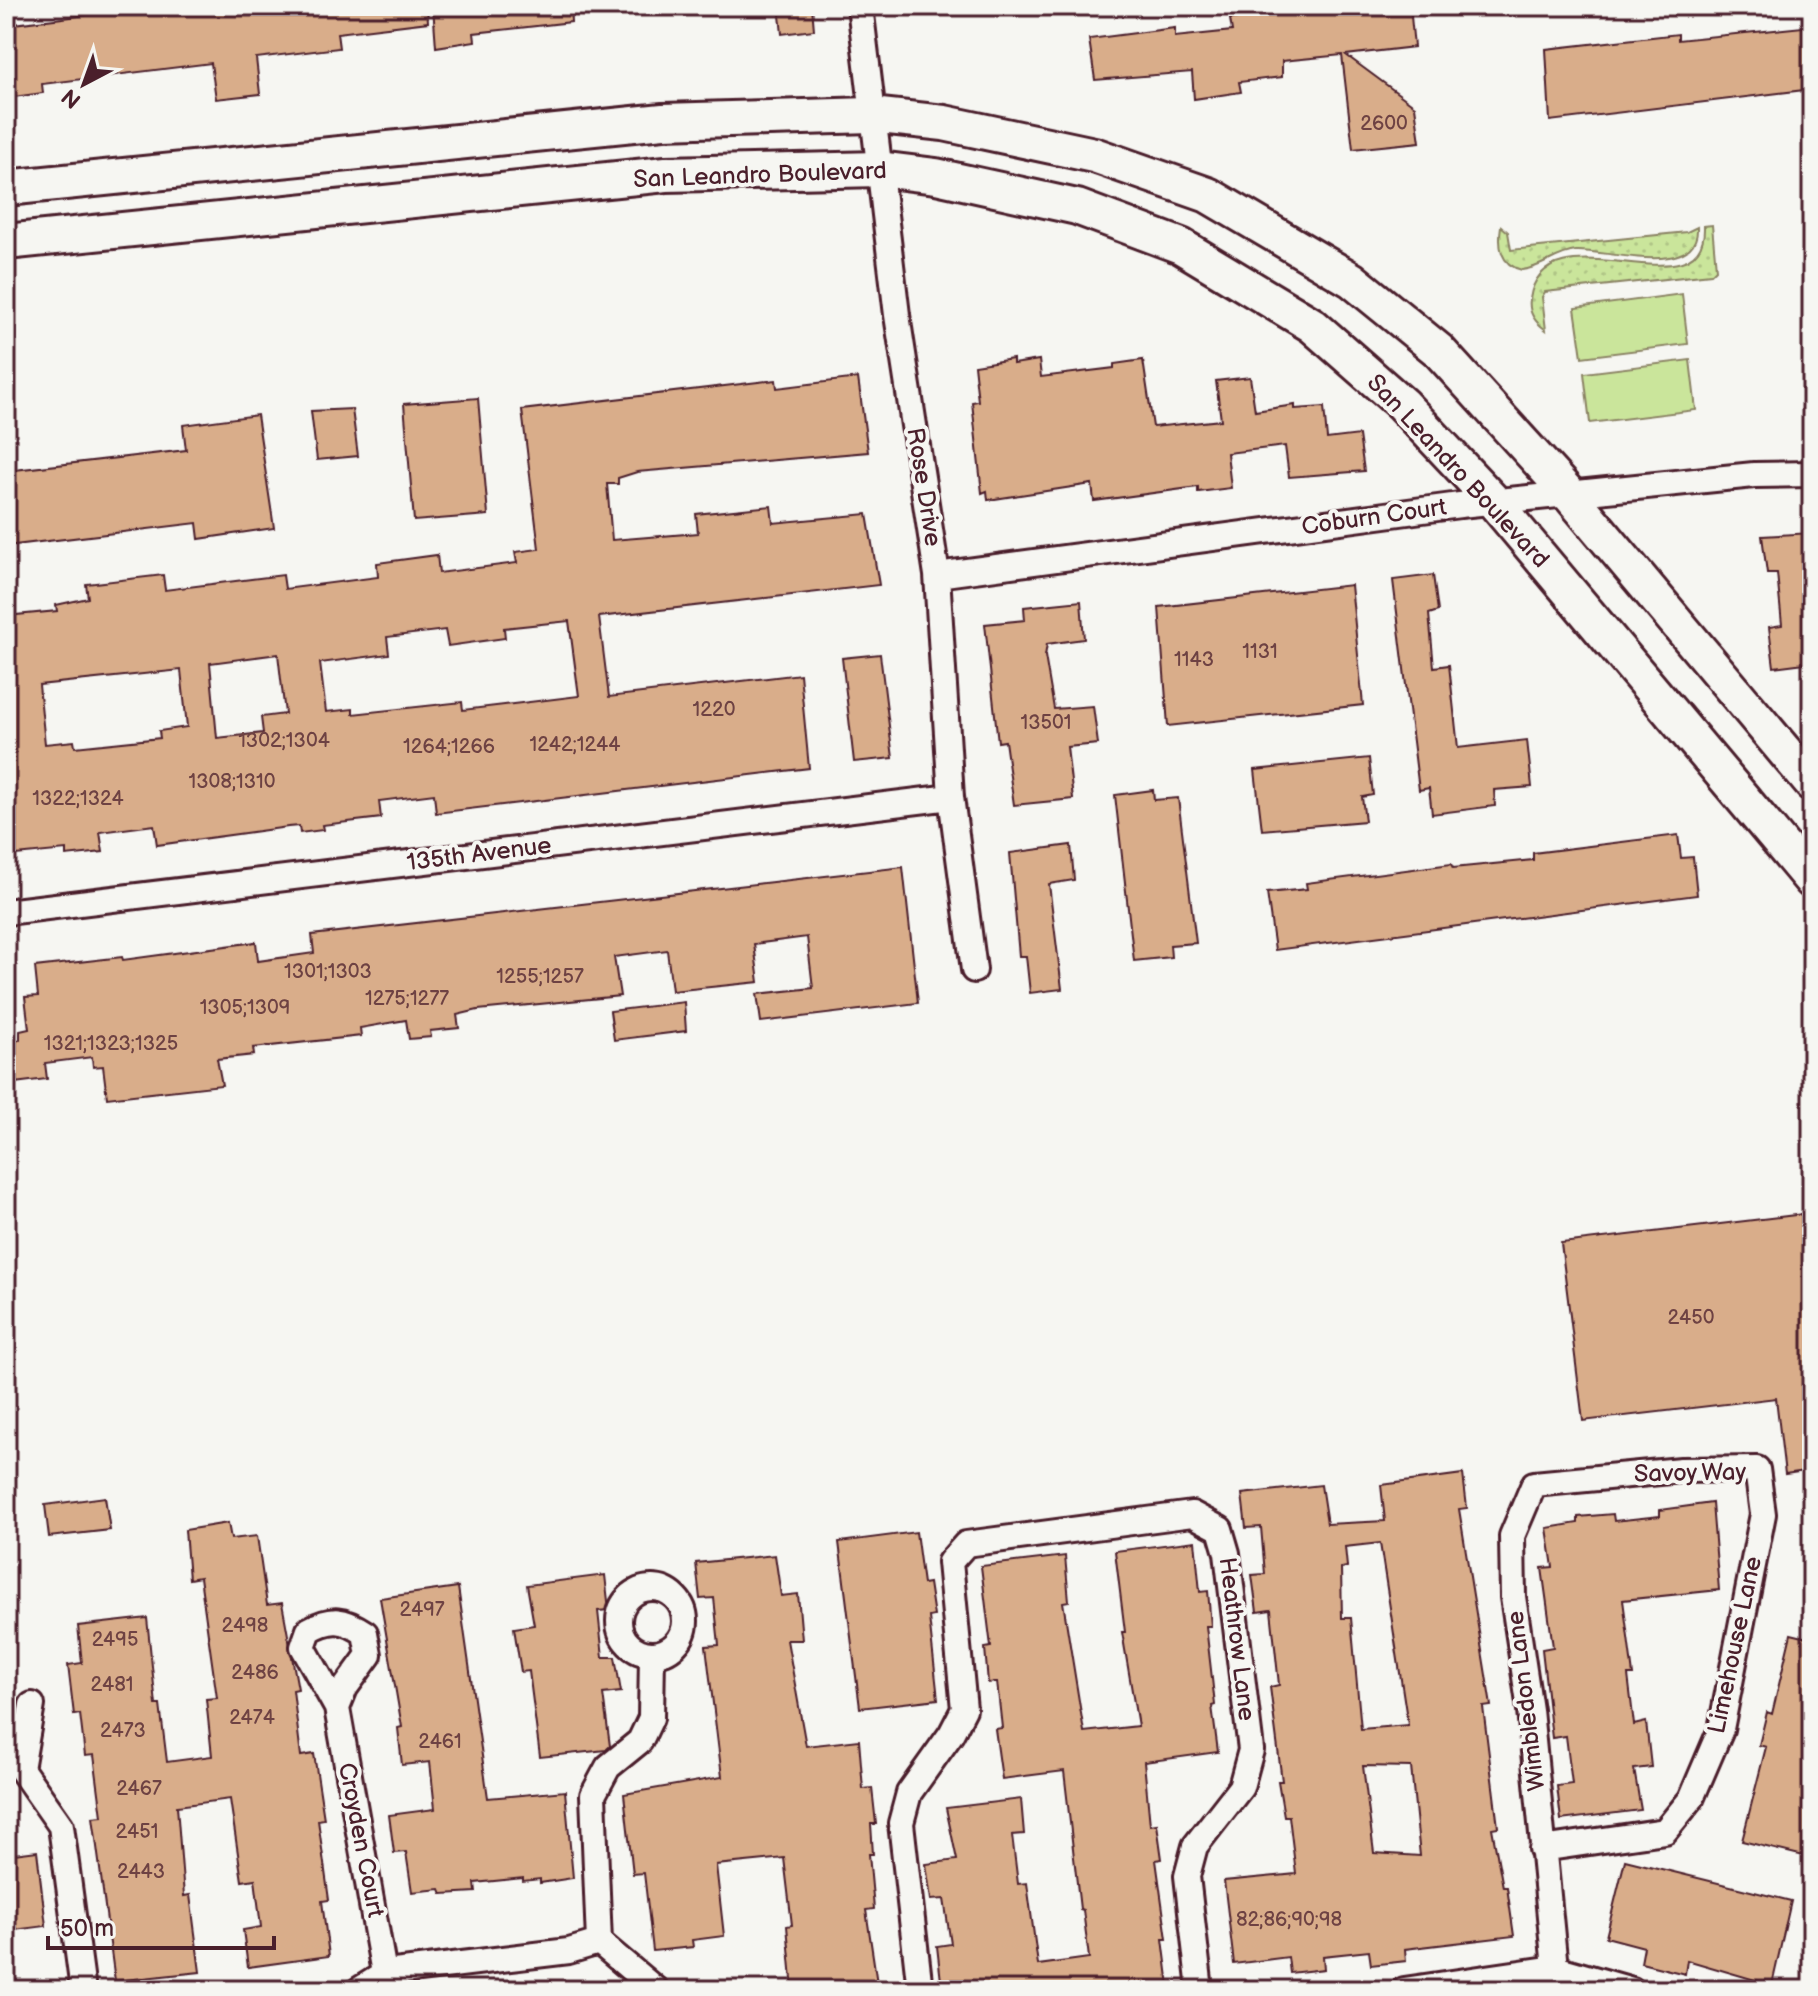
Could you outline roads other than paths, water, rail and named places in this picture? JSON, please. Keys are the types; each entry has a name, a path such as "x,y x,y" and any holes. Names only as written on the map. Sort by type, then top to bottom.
{"main road":[{"path":"6,188 663,121 871,115 944,123 1094,155 1208,195 1352,280 1438,350 1569,494 1812,784"},
{"name":"San Leandro Boulevard","path":"6,242 666,174 879,169 936,176 1061,203 1181,246 1312,325 1402,404 1494,502 1812,881"}],"street":[{"name":"Rose Drive","path":"860,6 871,115 937,575 951,797 974,970"},
{"name":"Coburn Court","path":"937,575 1494,502 1754,475 1812,474"},
{"name":"135th Avenue","path":"6,912 951,797"},
{"name":"Savoy Way","path":"1580,1477 1757,1469 1763,1514"},
{"name":"Wimbledon Lane","path":"1560,1979 1542,1849 1530,1710 1513,1597 1512,1536 1534,1484 1580,1477"},
{"name":"Heathrow Lane","path":"920,1990 901,1823 909,1793 951,1734 964,1709 950,1562 966,1544 1192,1514 1220,1529 1227,1553 1251,1750 1241,1787 1195,1846 1187,1876 1200,1990"},
{"name":"Limehouse Lane","path":"1542,1849 1665,1831 1691,1799 1721,1729 1763,1514"},
{"path":"652,1655 651,1718 640,1741 608,1767 593,1795 599,1942 656,1990"},
{"path":"32,1705 21,1769 61,1826 83,1990"},
{"name":"Croyden Court","path":"337,1708 386,1982"},
{"path":"359,1990 386,1982 569,1951 599,1942"},
{"path":"1404,1990 1560,1979 1632,1990"},
{"path":"1560,1979 1586,1990"}]}
